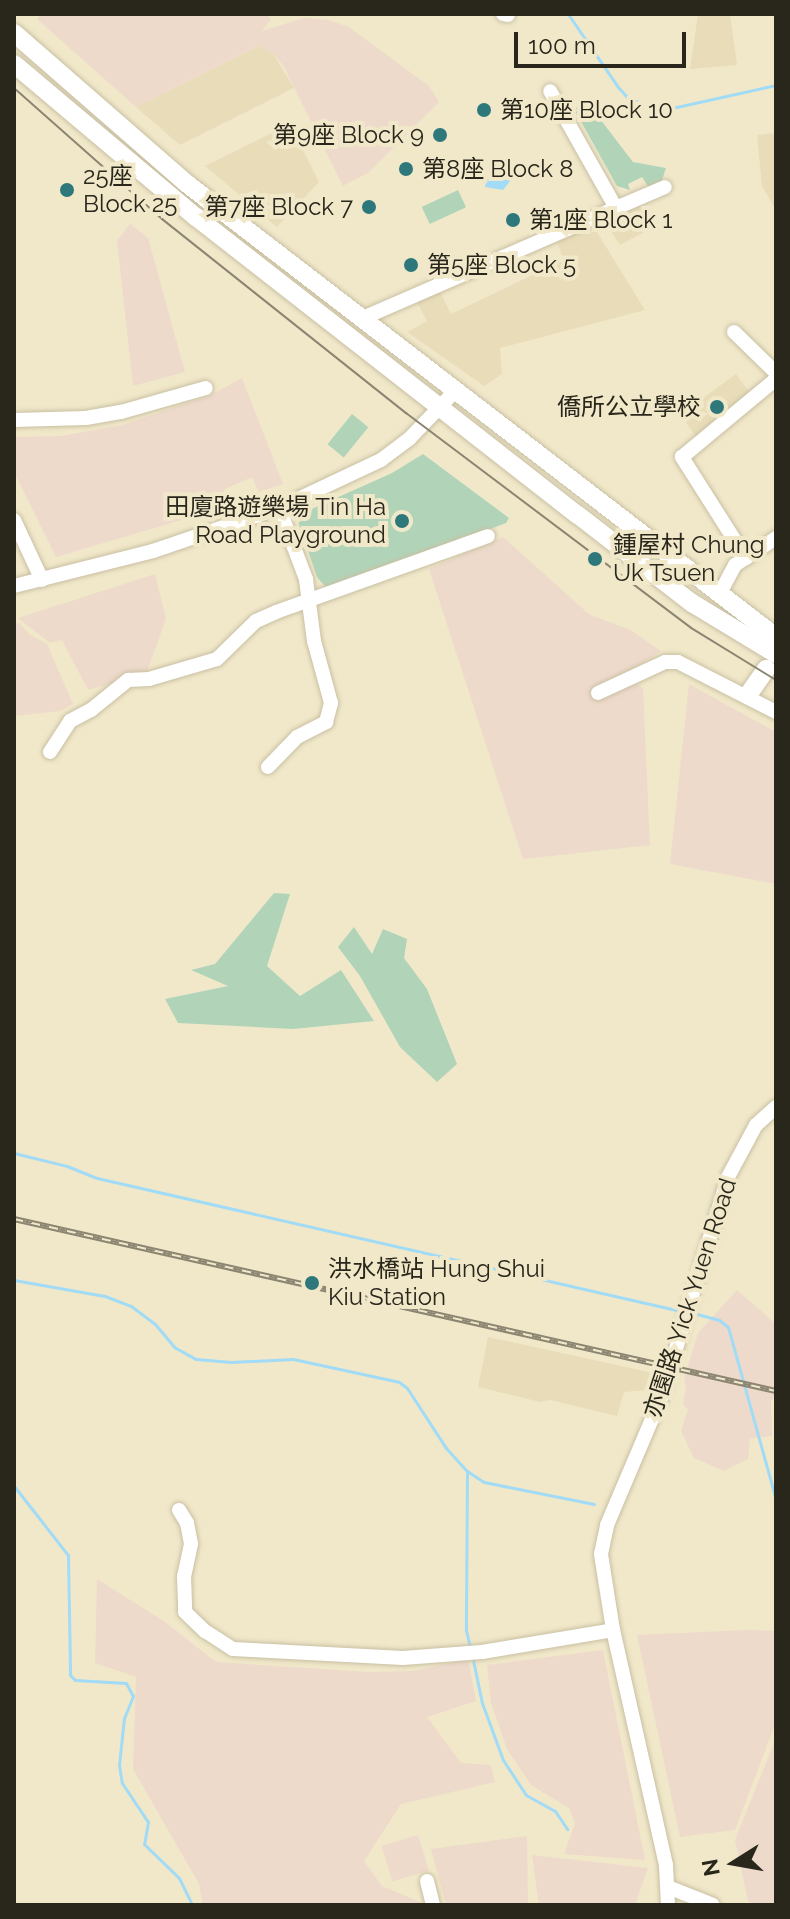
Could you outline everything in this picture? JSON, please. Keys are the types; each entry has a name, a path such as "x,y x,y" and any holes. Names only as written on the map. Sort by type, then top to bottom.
{"main road":[{"path":"14,33 157,159 776,637"},
{"path":"14,64 196,217 769,660 748,695"},
{"path":"710,614 719,595"}],"street":[{"path":"550,91 616,208"},
{"path":"363,318 665,187"},
{"path":"734,332 776,376 682,457 746,558"},
{"path":"14,420 86,418 121,412 206,388"},
{"path":"14,586 190,540 279,508 381,460 410,438 456,390"},
{"path":"268,767 297,737 326,722 331,703 307,600 306,579 279,508"},
{"path":"14,520 42,580"},
{"path":"50,752 70,721 91,710 128,680 149,679 217,659 256,621 488,536"},
{"path":"719,595 735,565 776,538"},
{"path":"598,693 665,662 678,662 748,695 776,712"},
{"name":"亦園路 Yick Yuen Road","path":"668,1905 668,1887 613,1630 601,1554 607,1525 661,1398 728,1177 756,1125 776,1107"},
{"path":"179,1510 187,1523 191,1544 184,1576 185,1612 205,1631 233,1649 403,1658 482,1652 613,1630"},
{"path":"427,1881 433,1905"},
{"path":"668,1887 713,1905"}],"shaded area":[{"path":"41,14 267,14 271,19 262,31 304,18 328,20 349,27 429,86 439,102 368,173 343,186 284,67 273,53 258,46 136,107 37,19"},
{"path":"698,14 730,14 737,65 690,69"},
{"path":"259,46 273,53 294,88 180,145 136,107"},
{"path":"290,124 319,182 277,227 205,166"},
{"path":"776,133 776,210 762,186 757,135"},
{"path":"639,203 654,227 620,245 603,219"},
{"path":"130,224 148,238 185,372 133,386 117,241"},
{"path":"592,224 645,310 500,348 502,374 484,386 407,332 427,321 416,300 439,290 451,314 564,260 557,242"},
{"name":"僑所公立學校","path":"736,374 754,399 698,440 680,415"},
{"path":"242,378 283,484 259,492 252,477 223,490 229,506 56,557 14,472 14,437 61,436 122,425 209,396"},
{"path":"503,537 590,615 631,630 661,651 627,673 643,689 650,845 523,859 429,569"},
{"path":"155,574 166,619 146,674 88,690 62,640 50,643 18,618"},
{"path":"19,623 30,635 47,644 73,704 60,711 14,716 14,625"},
{"path":"689,684 776,732 776,884 670,864"},
{"path":"737,1290 776,1324 776,1397 771,1401 772,1436 750,1439 748,1459 724,1471 694,1458 681,1431 688,1410 683,1404 684,1379 698,1333"},
{"path":"488,1337 653,1373 648,1390 624,1392 617,1416 550,1400 540,1402 478,1387"},
{"path":"97,1579 165,1622 216,1662 369,1672 414,1671 468,1659 476,1701 427,1717 461,1763 491,1765 495,1782 401,1804 364,1861 382,1886 427,1905 203,1905 199,1884 133,1769 136,1677 95,1663"},
{"path":"776,1631 776,1722 735,1830 680,1837 637,1635"},
{"path":"603,1650 645,1860 564,1854 575,1823 569,1808 531,1785 507,1749 491,1703 487,1665"},
{"path":"776,1738 776,1905 754,1905 748,1901 735,1840"},
{"path":"418,1835 429,1870 392,1881 382,1846"},
{"path":"527,1836 528,1903 446,1905 431,1849"},
{"path":"532,1855 648,1868 635,1905 539,1905"}],"green space":[{"path":"587,102 633,162 666,168 661,183 649,188 642,177 628,184 630,190 617,186 574,109"},
{"path":"458,190 466,207 430,224 422,207"},
{"path":"352,414 368,427 344,458 327,444"},
{"name":"田廈路遊樂場 Tin Ha Road Playground","path":"423,454 509,518 506,523 328,590 317,577 296,516 392,473"},
{"path":"274,893 290,894 267,966 300,996 341,970 374,1021 293,1029 178,1023 165,999 228,986 191,970 215,964"},
{"path":"354,927 372,954 383,929 407,939 404,958 427,989 457,1064 437,1082 400,1047 360,976 338,947"}],"water":[{"path":"509,163 513,165 519,180 511,180 503,190 485,187 487,179 497,178"}],"waterway":[{"path":"568,14 618,87 628,98 647,105 672,108 776,85"},
{"path":"14,1153 67,1166 97,1178 676,1310"},
{"path":"14,1280 105,1296 131,1306 155,1324 174,1347 196,1359 231,1362 293,1359 399,1382 407,1388 446,1448 467,1471 484,1482 594,1504"},
{"path":"697,1314 719,1320 728,1327 776,1500"},
{"path":"467,1471 466,1630 470,1647"},
{"path":"14,1486 68,1555 70,1675 75,1680 126,1683 133,1696 124,1718 119,1765 122,1783 148,1822 144,1844 179,1878 192,1905"},
{"path":"473,1660 482,1703 503,1760 526,1795 555,1811 567,1829"}],"tram line":[{"path":"14,88 162,219 406,413 691,628 776,680"}],"railway":[{"path":"14,1219 776,1391"}],"place":[{"name":"第10座 Block 10","path":"484,110"},
{"name":"第9座 Block 9","path":"440,135"},
{"name":"第8座 Block 8","path":"406,169"},
{"name":"25座 Block 25","path":"67,190"},
{"name":"第7座 Block 7","path":"369,207"},
{"name":"第1座 Block 1","path":"513,220"},
{"name":"第5座 Block 5","path":"411,265"},
{"name":"僑所公立學校","path":"717,407"},
{"name":"田廈路遊樂場 Tin Ha Road Playground","path":"402,521"},
{"name":"鍾屋村 Chung Uk Tsuen","path":"595,559"},
{"name":"洪水橋站 Hung Shui Kiu Station","path":"312,1283"}]}
